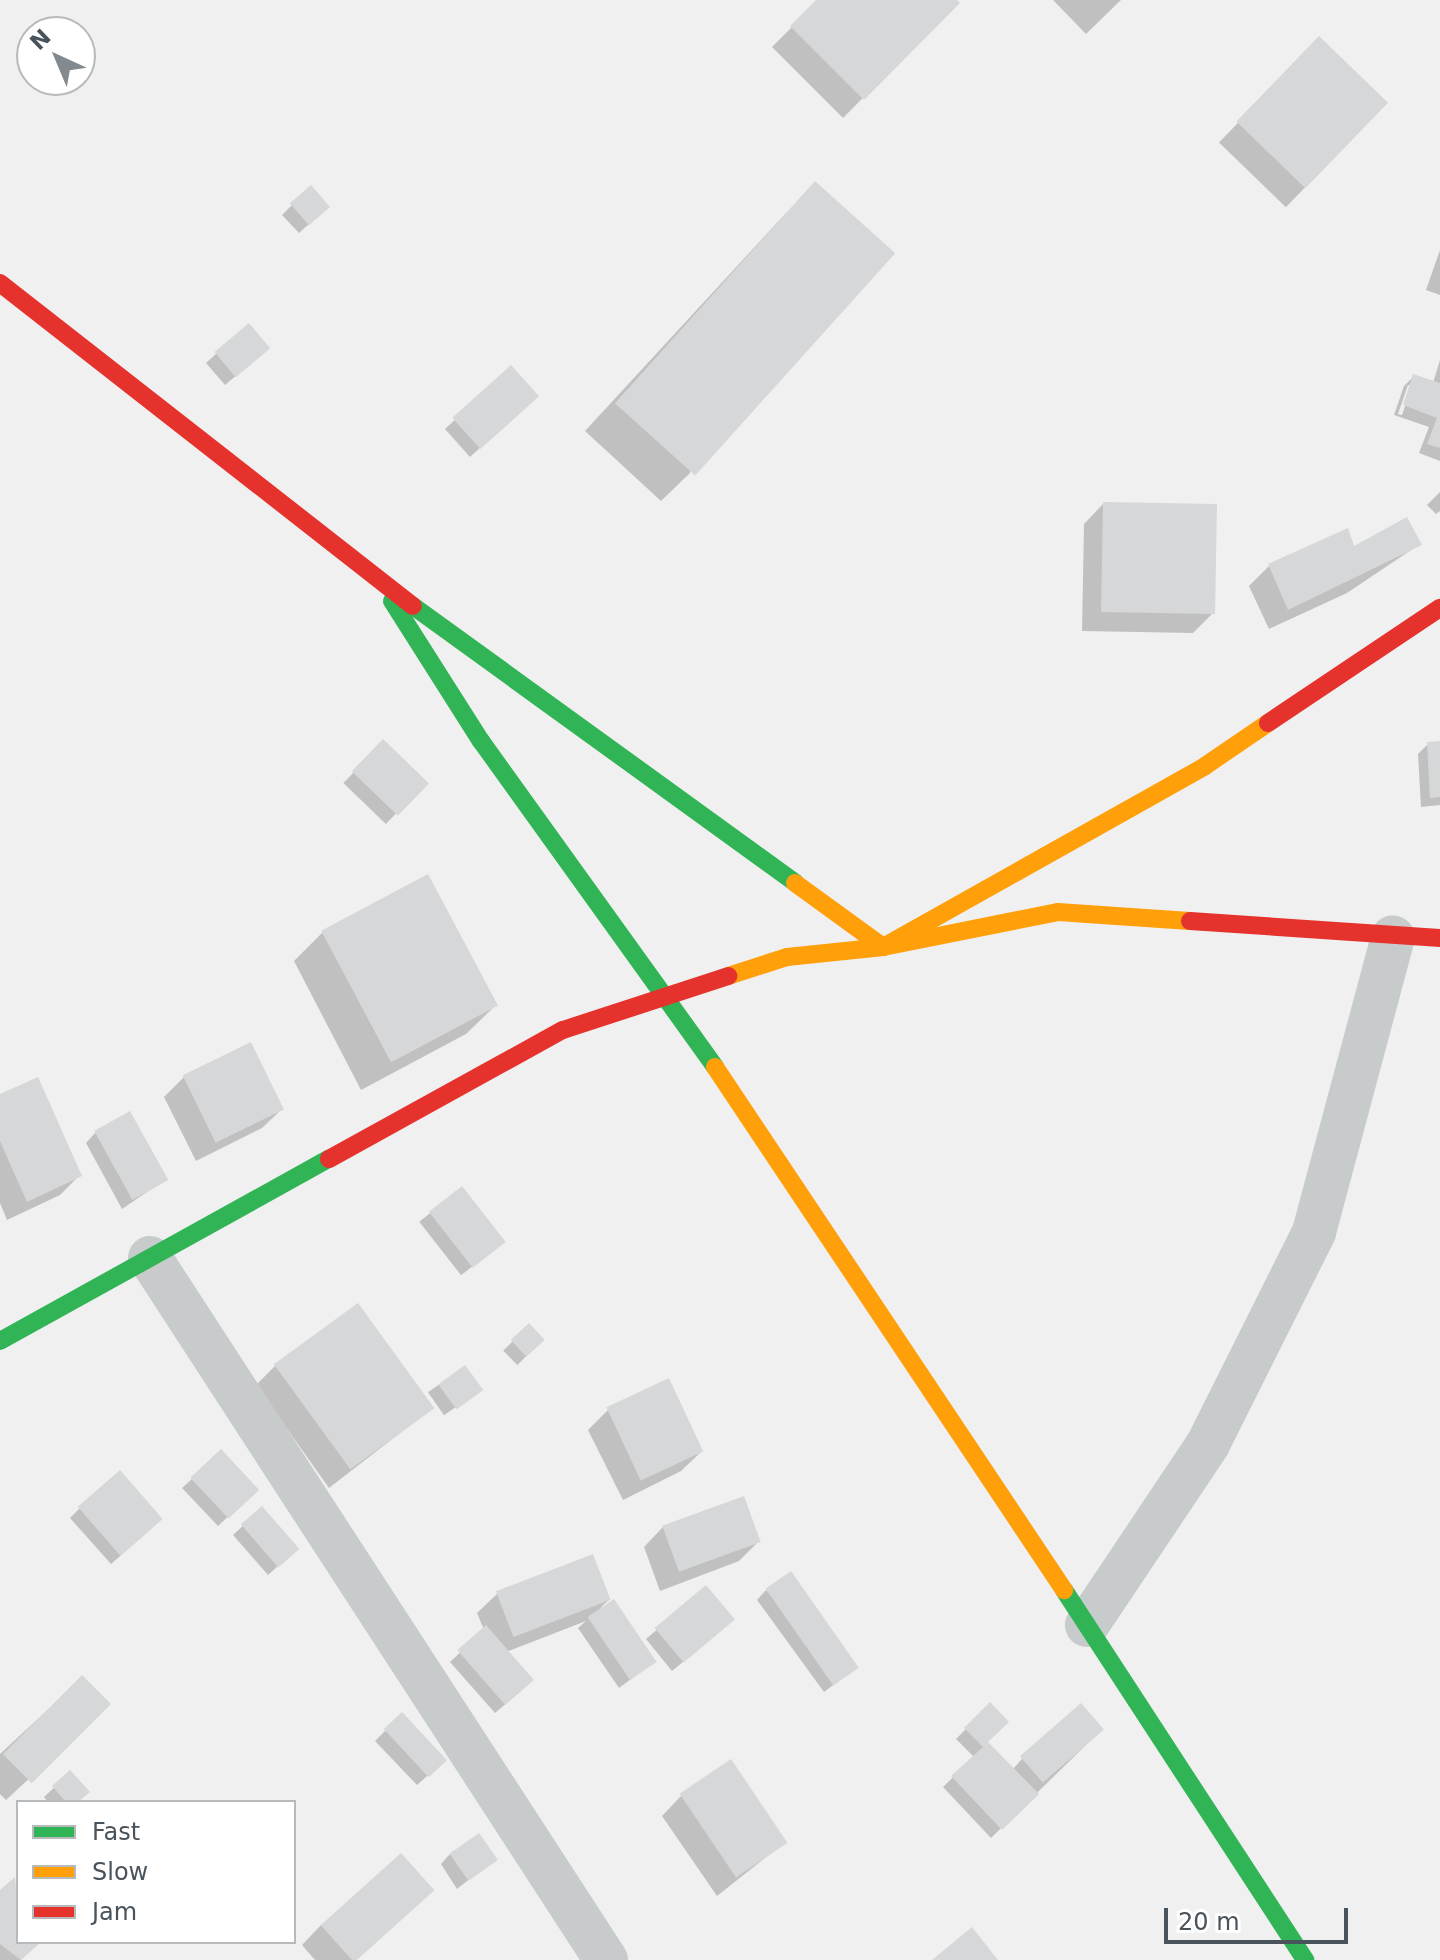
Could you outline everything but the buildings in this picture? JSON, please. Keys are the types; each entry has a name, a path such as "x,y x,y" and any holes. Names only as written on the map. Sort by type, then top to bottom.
{"street":[{"path":"0,283 380,582 883,947"},
{"path":"380,582 481,741 667,996 1087,1625 1305,1960"},
{"path":"883,947 1205,766 1440,608"},
{"path":"0,1341 563,1030 787,957 883,947 1058,912 1440,938"},
{"path":"1087,1625 1208,1444 1314,1232 1393,937"},
{"path":"150,1258 606,1960"}],"traffic: fast":[{"path":"392,601 481,741 715,1067"},
{"path":"413,606 795,883"},
{"path":"0,1341 329,1159"},
{"path":"1064,1590 1305,1960"}],"traffic: slow":[{"path":"795,883 883,947 1205,766 1268,723"},
{"path":"728,976 787,957 883,947 1058,912 1190,921"},
{"path":"715,1067 1064,1590"}],"traffic: jam":[{"path":"0,283 413,606"},
{"path":"1268,723 1440,608"},
{"path":"1190,921 1440,938"},
{"path":"329,1159 563,1030 728,976"}]}
